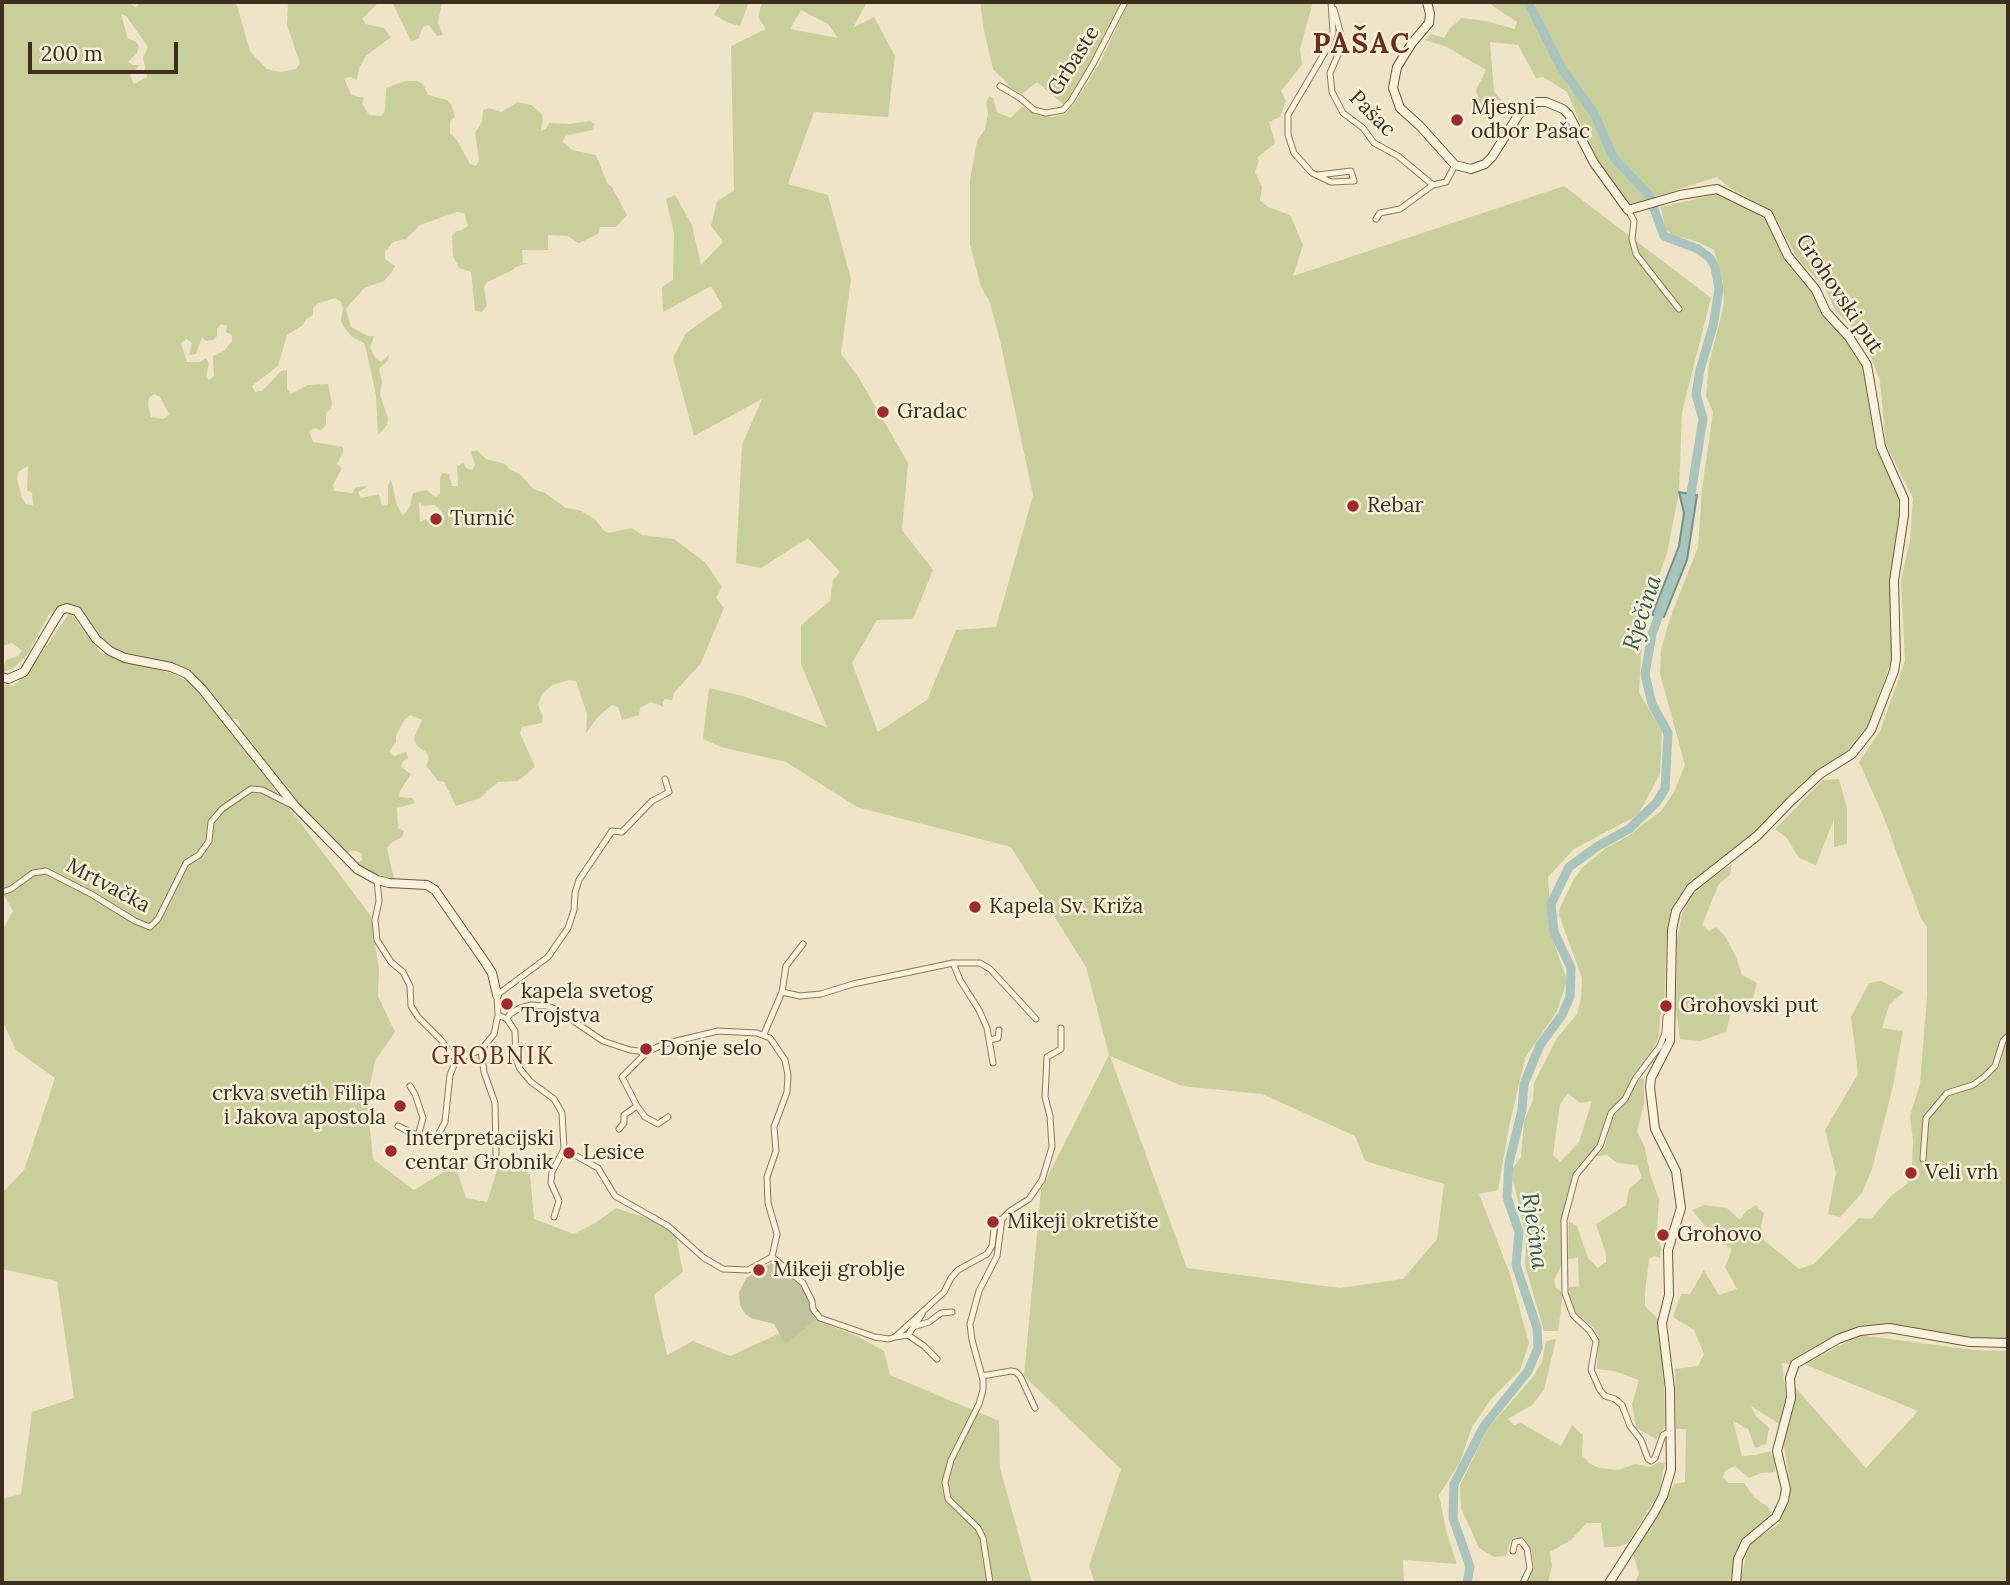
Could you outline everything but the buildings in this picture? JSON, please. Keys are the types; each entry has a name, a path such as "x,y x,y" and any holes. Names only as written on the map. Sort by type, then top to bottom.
{"main road":[{"path":"1427,2 1429,23 1412,43 1397,68 1393,88 1401,108 1420,125 1455,165 1471,169 1485,164 1492,157 1507,129 1527,106 1535,102 1554,104 1569,115 1594,163 1632,210"},
{"name":"Grohovski put","path":"1609,1583 1663,1496 1671,1470 1669,1370 1662,1323 1669,1295 1668,1250 1681,1208 1676,1171 1655,1129 1650,1087 1651,1077 1670,1041 1672,930 1676,911 1684,895 1703,877 1757,836 1820,774 1852,754 1871,730 1896,659 1894,581 1904,507 1904,499 1881,447 1867,365 1849,337 1826,313 1816,290 1788,256 1768,214 1717,189 1632,210"},
{"path":"2,677 8,679 24,672 61,610 68,608 77,611 96,639 110,651 125,658 171,667 187,674 202,689 295,806 357,869 377,880 427,885 435,890 492,972 497,995"},
{"path":"1736,1583 1738,1559 1746,1542 1776,1517 1784,1500 1786,1489 1777,1451 1791,1398 1790,1378 1795,1364 1838,1339 1860,1331 1889,1328 1969,1342 2008,1343"}],"street":[{"name":"Grbaste","path":"1000,86 1034,110 1046,113 1063,110 1093,64 1125,2"},
{"name":"Pašac","path":"1318,175 1304,166 1294,153 1287,124 1292,106 1328,47 1333,32 1332,4"},
{"name":"Pašac","path":"1332,4 1343,43 1330,72 1336,104 1363,128 1374,144 1398,156 1433,185"},
{"path":"1376,219 1380,213 1400,209 1433,185 1446,182 1455,165"},
{"path":"1351,172 1354,181 1331,182 1318,175 1351,172"},
{"path":"1632,210 1632,239 1636,254 1679,309"},
{"path":"398,1126 418,1136 434,1139 439,1134 445,1122 450,1075 456,1060 481,1050 494,1034 498,1015 497,995 548,957 568,928 579,880 612,831 622,832 652,802 669,792 665,779"},
{"name":"Mrtvačka","path":"2,892 11,889 33,873 46,871 135,921 150,926 159,919 186,863 199,855 209,841 211,822 222,810 251,789 262,790 295,806"},
{"path":"377,880 377,940 391,962 403,972 410,986 411,1006 418,1017 442,1040 456,1060"},
{"path":"764,1034 782,992 786,966 803,944"},
{"path":"782,992 800,996 821,994 853,984 953,963 980,963 990,969 1036,1019"},
{"path":"953,963 960,980 979,1010 990,1040 993,1063"},
{"path":"507,1018 531,1004 547,1006 556,1009 603,1041 630,1050 647,1052"},
{"path":"1671,1012 1667,1014 1665,1033 1660,1046 1635,1079 1625,1100 1611,1113 1601,1146 1576,1175 1565,1215 1564,1230 1565,1293 1573,1315 1590,1331 1596,1341 1591,1370 1600,1390 1605,1396 1622,1405 1630,1426 1641,1440 1651,1461 1655,1458 1661,1438 1671,1431"},
{"path":"498,1015 507,1018 515,1031 516,1059 520,1069 531,1082 554,1098 562,1112 564,1149 552,1172 551,1183 559,1201 554,1217"},
{"path":"895,1337 944,1292 958,1270 983,1259 992,1246 993,1225 1034,1194 1047,1169 1052,1147 1050,1116 1045,1097 1047,1057 1061,1049 1061,1028"},
{"path":"990,1040 998,1038 999,1030"},
{"path":"564,1149 598,1168 615,1196 667,1226 704,1258 723,1269 748,1270 772,1257 777,1234 768,1203 767,1177 776,1151 774,1127 787,1092 788,1075 785,1060 775,1044 764,1034 718,1031 664,1044 647,1052 638,1063 625,1071 622,1077 645,1117 658,1124 668,1117"},
{"path":"1923,1159 1926,1118 1947,1093 1973,1085 1995,1066 2003,1041 2008,1036"},
{"path":"481,1050 484,1072 495,1103 496,1154"},
{"path":"410,1086 423,1118 418,1136"},
{"path":"619,1129 624,1123 624,1115 637,1106"},
{"path":"990,1583 983,1538 978,1528 948,1499 945,1482 951,1461 984,1390 970,1324 979,1291 998,1256 1002,1219"},
{"path":"772,1257 803,1283 813,1309 820,1318 883,1339 908,1335 937,1359"},
{"path":"908,1335 923,1310"},
{"path":"913,1327 929,1322 941,1313 952,1312"},
{"path":"982,1376 1016,1372 1035,1408"},
{"path":"1513,1551 1515,1542 1521,1541 1527,1549 1530,1568 1523,1583"}],"green space":[{"path":"2,2 127,2 137,8 139,2 236,2 250,51 267,69 280,72 296,69 300,63 287,25 288,2 379,2 362,19 366,24 384,28 391,37 366,56 359,68 357,80 344,78 351,95 364,98 362,103 369,115 381,116 385,111 386,88 405,81 417,81 423,84 428,95 447,100 451,104 455,117 450,121 450,133 470,164 476,166 479,160 475,133 482,122 483,110 489,108 501,112 518,102 531,105 541,113 541,131 546,129 549,123 590,121 595,124 592,130 565,136 563,142 572,150 596,155 607,183 612,187 627,215 616,227 600,227 599,233 578,243 568,236 548,235 548,250 522,250 523,263 529,263 487,282 484,287 487,306 482,312 475,311 471,272 459,268 453,256 452,236 456,231 468,226 464,213 457,212 420,225 406,239 393,242 385,252 385,259 395,266 392,272 384,281 364,288 346,309 351,327 368,336 374,336 370,348 376,359 381,362 390,354 379,369 382,382 380,395 388,418 387,425 378,435 376,395 366,349 364,343 352,337 344,327 341,321 343,308 341,302 335,298 317,304 313,315 287,335 278,366 252,386 255,392 262,391 281,371 287,370 287,389 291,394 308,385 328,384 332,403 331,409 326,413 326,425 321,430 315,428 309,431 313,442 343,447 337,464 342,468 333,485 334,491 352,493 356,487 369,486 358,492 361,498 379,494 382,506 388,505 388,485 391,480 397,505 403,516 410,506 413,493 426,490 436,497 440,493 442,473 449,474 452,486 458,486 457,466 463,463 466,468 472,470 475,465 471,452 477,450 486,459 505,464 521,475 533,489 545,493 566,508 579,510 595,519 608,533 632,528 642,535 674,539 705,562 722,587 716,598 724,608 701,663 674,693 672,700 665,699 662,702 664,707 651,702 640,708 639,715 622,720 618,707 612,705 597,718 586,733 587,714 576,681 569,680 552,685 542,694 538,705 543,717 542,723 522,727 520,733 535,767 518,781 498,782 480,798 456,806 444,782 438,781 426,765 429,759 427,753 416,745 414,738 422,720 410,715 405,719 389,752 394,756 406,752 408,758 403,761 401,767 411,774 399,797 412,798 415,803 397,808 398,828 404,831 402,837 387,848 394,879 363,870 356,863 362,860 362,854 356,851 350,851 347,856 302,809 238,731 240,724 237,719 230,719 190,670 167,662 121,653 98,638 88,619 77,608 67,605 49,614 28,654 14,668 2,672 6,660 18,656 22,651 12,643 2,646","holes":["121,14 126,16 148,47 143,58 147,77 134,84 129,72 140,65 128,62 137,53 139,46 128,39","221,324 227,326 226,332 232,335 232,341 224,351 213,356 214,376 209,380 206,377 209,364 206,358 200,362 187,362 181,343 186,339 192,343 189,355 196,354 202,337 206,341 213,340 217,336 217,329","154,394 160,397 169,414 164,419 151,417 149,398","28,466 27,490 32,493 33,505 26,504 22,498 18,472","419,502 422,506 435,505 443,513 437,524 426,519 420,522"]},
{"path":"392,2 442,2 438,23 443,35 437,36 429,25 423,27 418,39 411,41"},
{"path":"721,2 749,2 740,26 714,15"},
{"path":"762,2 867,2 853,28 874,17 895,56 888,117 814,112 788,184 828,195 851,279 841,354 859,378 908,463 902,530 933,570 913,619 877,620 852,663 878,732 927,700 956,630 996,627 1033,495 999,336 989,300 981,287 970,244 970,180 977,141 985,129 988,114 986,103 989,96 993,98 997,112 1011,118 1022,106 1035,115 1053,117 1065,114 1075,103 1102,59 1128,2 1313,2 1300,49 1302,65 1281,91 1286,101 1280,117 1269,122 1275,143 1257,158 1259,161 1255,172 1262,187 1260,200 1268,207 1290,215 1303,245 1293,276 1564,186 1711,298 1682,412 1679,492 1667,553 1643,621 1639,693 1662,731 1660,774 1638,815 1574,849 1548,877 1552,937 1567,980 1557,1011 1525,1058 1498,1190 1479,1194 1510,1274 1529,1343 1520,1370 1491,1399 1472,1427 1460,1462 1439,1495 1447,1534 1457,1564 1403,1560 1404,1583 1095,1583 1089,1566 1121,1469 1024,1376 1041,1190 1109,1055 1086,967 1011,847 857,807 786,762 721,747 703,739 709,688 743,696 827,727 801,664 801,625 830,601 833,580 840,572 808,538 761,568 736,563 742,445 762,399 694,436 673,358 686,333 723,307 711,286 663,312 662,287 673,280 674,233 666,199 675,195 692,225 701,265 723,242 711,226 717,201 734,191 731,46 766,29 758,17","holes":["801,10 828,24 838,38 790,29","1110,1056 1182,1086 1262,1094 1355,1136 1365,1161 1444,1184 1437,1239 1403,1279 1340,1288 1187,1268"]},
{"path":"980,2 1121,2 1102,43 1064,105 1037,82 1022,94 1003,84 1009,85 993,69"},
{"path":"1487,2 2008,2 2008,1340 1884,1325 1859,1328 1837,1335 1791,1364 1782,1363 1786,1399 1779,1424 1751,1406 1756,1416 1769,1428 1766,1444 1755,1448 1748,1429 1733,1421 1742,1456 1770,1451 1775,1461 1775,1472 1761,1473 1749,1478 1735,1466 1725,1471 1723,1477 1728,1483 1744,1483 1754,1497 1768,1507 1772,1515 1743,1539 1736,1554 1730,1583 1635,1583 1639,1574 1633,1553 1674,1484 1685,1482 1686,1429 1676,1429 1675,1369 1698,1366 1704,1354 1694,1330 1673,1317 1681,1294 1690,1294 1704,1270 1719,1295 1737,1289 1725,1267 1732,1249 1714,1237 1692,1210 1705,1205 1727,1208 1740,1220 1746,1211 1756,1205 1764,1214 1761,1226 1764,1240 1799,1269 1814,1264 1859,1218 1871,1219 1891,1196 1907,1184 1912,1169 1910,1116 1920,1084 1927,996 1927,927 1921,918 1882,813 1859,762 1880,731 1905,661 1901,581 1910,540 1913,498 1886,445 1880,381 1865,341 1835,310 1825,288 1797,258 1772,211 1730,188 1717,177 1630,205 1593,153 1567,92 1543,77 1536,78 1518,45 1490,42 1494,91 1501,100 1479,103 1476,90 1486,70 1447,47 1425,40 1431,34 1444,38 1450,28 1462,18 1515,29 1517,22"},
{"path":"1717,194 1746,207 1766,220 1789,266 1814,295 1826,320 1841,334 1863,366 1876,449 1898,495 1899,512 1890,581 1892,659 1867,729 1847,755 1802,783 1754,834 1686,887 1671,910 1667,929 1664,1007 1660,1017 1659,1036 1652,1051 1632,1077 1623,1097 1608,1112 1598,1145 1577,1167 1573,1176 1561,1221 1561,1266 1554,1280 1556,1288 1563,1293 1558,1331 1544,1331 1525,1265 1526,1237 1513,1180 1513,1168 1521,1157 1524,1121 1533,1100 1534,1083 1557,1038 1577,1014 1581,999 1582,978 1559,915 1560,908 1583,867 1661,811 1674,792 1685,765 1660,674 1661,650 1669,621 1698,547 1702,490 1713,412 1706,396 1709,364 1724,304 1723,283 1714,250 1673,235 1665,229 1661,207","holes":["1568,1093 1580,1103 1592,1101 1579,1142 1560,1162 1553,1155 1560,1104"]},
{"path":"70,612 100,652 176,675 197,687 371,916 379,970 378,996 395,1032 375,1061 367,1100 373,1159 414,1190 455,1165 466,1198 487,1202 500,1161 530,1174 534,1219 574,1234 616,1208 674,1227 683,1272 654,1295 667,1355 693,1341 730,1356 780,1333 785,1343 816,1320 857,1336 884,1351 890,1375 999,1421 1000,1468 1032,1583 2,1583 2,1499 21,1494 32,1412 74,1398 57,1281 2,1269 2,1193 24,1170 55,1078 16,1050 2,1020 2,931 13,911 2,892 2,684 14,686 38,658"},
{"path":"1839,779 1847,808 1847,844 1834,847 1834,819 1816,865 1799,858 1786,837 1775,829 1823,780"},
{"path":"1732,864 1730,875 1719,884 1702,925 1709,931 1716,927 1725,936 1742,975 1757,983 1753,998 1740,1009 1732,1009 1726,1032 1700,1041 1680,1039 1676,1010 1677,939 1682,914 1689,899 1700,886"},
{"path":"1881,981 1904,992 1889,1005 1882,1028 1903,1031 1893,1086 1872,1169 1862,1193 1840,1217 1828,1214 1836,1173 1825,1130 1858,1074 1851,1017 1869,983"},
{"path":"1644,1078 1644,1104 1637,1131 1645,1148 1659,1200 1657,1232 1661,1248 1660,1258 1654,1256 1649,1259 1645,1293 1645,1306 1658,1319 1664,1380 1665,1426 1656,1439 1636,1428 1632,1404 1639,1380 1614,1371 1597,1369 1599,1339 1594,1328 1576,1313 1569,1296 1569,1287 1579,1286 1578,1258 1568,1259 1569,1221 1577,1226 1588,1258 1598,1268 1606,1262 1606,1254 1596,1224 1626,1205 1629,1189 1642,1178 1637,1165 1617,1163 1607,1155 1597,1156 1605,1147 1610,1121 1627,1101 1638,1080"},
{"path":"771,1263 793,1275 807,1292 810,1310 816,1320 785,1344 774,1324 751,1318 740,1305 739,1293 746,1278"},
{"path":"1860,1335 1974,1350 2008,1351 2008,1583 1740,1583 1749,1544 1780,1523 1791,1489 1783,1440 1795,1387 1866,1468 1918,1411 1804,1364"},
{"path":"1556,1339 1544,1390 1532,1405 1508,1419 1514,1425 1521,1423 1561,1446 1572,1425 1583,1435 1582,1455 1589,1463 1599,1468 1618,1470 1635,1464 1650,1467 1659,1462 1665,1463 1658,1494 1628,1543 1617,1547 1604,1547 1601,1523 1587,1523 1571,1540 1550,1552 1552,1566 1548,1583 1526,1583 1534,1568 1531,1549 1524,1539 1514,1537 1506,1556 1494,1557 1479,1548 1461,1508 1460,1485 1488,1428 1533,1377 1542,1362 1546,1341"}],"water":[{"path":"1679,492 1697,495 1687,560 1664,617 1652,615 1679,546 1684,513"}],"waterway":[{"name":"Rječina","path":"1528,2 1562,69 1594,113 1613,157 1649,195 1664,236 1698,249 1710,258 1715,267 1719,289 1696,394 1703,419 1689,506"},
{"name":"Rječina","path":"1467,1583 1470,1567 1453,1518 1454,1484 1484,1426 1528,1371 1538,1348 1537,1328 1516,1265 1519,1232 1507,1197 1509,1163 1522,1110 1524,1084 1540,1045 1562,1015 1570,997 1571,968 1554,932 1551,904 1569,867 1598,846 1629,829 1656,803 1665,789 1668,733 1652,704 1645,674 1652,634 1662,607"}],"place":[{"name":"Mjesni odbor Pašac","path":"1457,120"},
{"name":"Gradac","path":"883,412"},
{"name":"Rebar","path":"1353,506"},
{"name":"Turnić","path":"436,519"},
{"name":"Kapela Sv. Križa","path":"975,907"},
{"name":"kapela svetog Trojstva","path":"507,1004"},
{"name":"Grohovski put","path":"1666,1006"},
{"name":"Donje selo","path":"646,1049"},
{"name":"crkva svetih Filipa i Jakova apostola","path":"400,1106"},
{"name":"Interpretacijski centar Grobnik","path":"391,1151"},
{"name":"Lesice","path":"569,1153"},
{"name":"Veli vrh","path":"1911,1173"},
{"name":"Mikeji okretište","path":"993,1222"},
{"name":"Grohovo","path":"1663,1235"},
{"name":"Mikeji groblje","path":"759,1270"}],"district":[{"name":"PAŠAC","path":"1362,45"},
{"name":"GROBNIK","path":"493,1057"}]}
